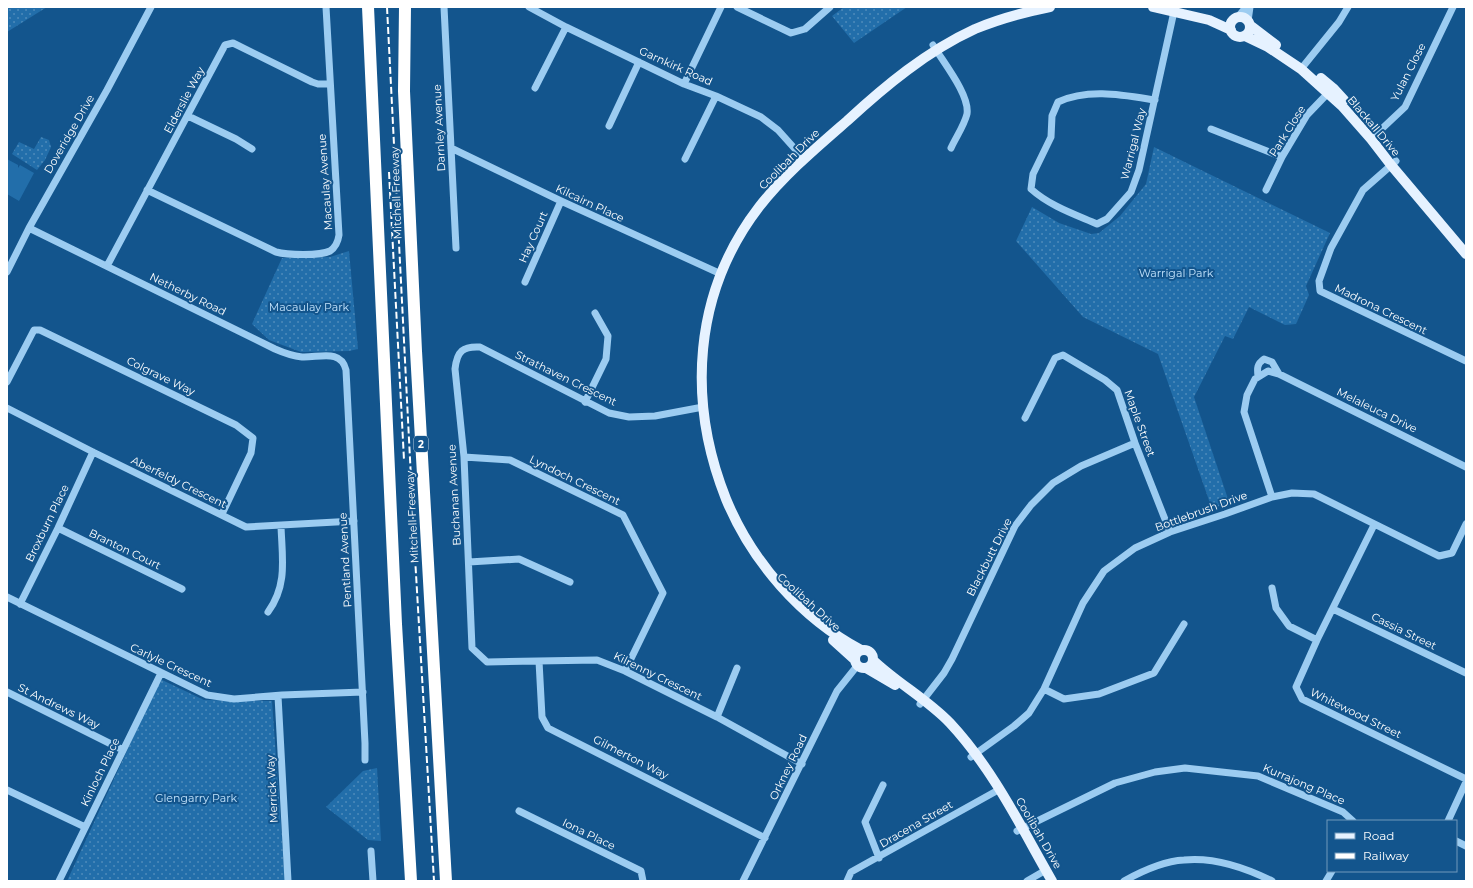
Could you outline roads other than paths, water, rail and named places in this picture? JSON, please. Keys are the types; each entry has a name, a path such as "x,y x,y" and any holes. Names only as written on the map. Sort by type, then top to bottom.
{"highway":[{"name":"Mitchell Freeway","path":"368,7 395,608 410,881"},
{"name":"Mitchell Freeway","path":"404,7 404,91 416,351 446,881"}],"main road":[{"name":"Coolibah Drive","path":"922,702 859,664 789,603 766,580 748,555 726,513 713,480 704,448 699,407 705,333 718,273 758,209 802,157 874,96 912,67 951,34 1003,13 1024,7"},
{"name":"Coolibah Drive","path":"935,48 988,24 1014,15 1050,7"},
{"path":"1153,7 1177,8 1243,20 1250,31 1245,36 1235,36 1231,30 1177,8"},
{"path":"1231,30 1231,24 1243,20"},
{"name":"Blackall Drive","path":"1243,20 1331,90 1374,136 1466,254"},
{"name":"Blackall Drive","path":"1245,36 1303,67"},
{"name":"Blackall Drive","path":"1394,163 1466,245"},
{"name":"Coolibah Drive","path":"699,407 716,473 731,510 754,552 767,570 793,599 828,629 861,650"},
{"path":"861,650 869,652 872,655 873,660 871,665 859,664 857,652 861,650"},
{"name":"Coolibah Drive","path":"873,660 949,723 997,790 1044,875 1052,881"}],"street":[{"name":"Doveridge Drive","path":"7,272 29,228 107,90 150,7"},
{"name":"Macaulay Avenue","path":"147,190 276,252 289,255 323,253 331,250 337,244 340,235 326,7"},
{"name":"Darnley Avenue","path":"444,7 456,248"},
{"name":"Garnkirk Road","path":"529,7 566,27 684,84 716,96 770,123 802,157"},
{"path":"684,84 721,7"},
{"path":"737,7 791,33 804,29 830,7"},
{"path":"1243,20 1246,7"},
{"path":"1243,20 1250,7"},
{"path":"1303,67 1339,22 1348,7"},
{"name":"Yulan Close","path":"1374,136 1405,107 1453,7"},
{"name":"Warrigal Way","path":"1155,100 1113,93 1070,97 1058,102 1052,116 1051,137 1033,174 1031,189 1041,197 1068,212 1097,224 1107,219 1131,192 1139,170 1177,8"},
{"path":"535,88 566,27"},
{"name":"Elderslie Way","path":"107,266 224,47 230,43 236,44 312,82 318,84 330,84"},
{"path":"935,48 964,94 967,106 965,120 951,148"},
{"path":"609,126 639,62"},
{"name":"Park Close","path":"1266,190 1282,157 1308,115 1331,90"},
{"path":"685,159 716,96"},
{"path":"188,116 236,139 252,149"},
{"path":"1211,129 1282,157"},
{"name":"Kilcairn Place","path":"451,148 561,201 718,273"},
{"name":"Madrona Crescent","path":"1394,163 1363,190 1331,248 1319,281 1320,291 1466,362"},
{"name":"Hay Court","path":"525,282 561,201"},
{"name":"Netherby Road","path":"29,228 285,353 303,357 333,356 341,360"},
{"path":"585,402 606,359 607,351 608,336 595,313"},
{"name":"Colgrave Way","path":"7,382 34,330 40,330 236,425 253,438 251,453 222,514"},
{"name":"Strathaven Crescent","path":"469,347 480,347 609,414 629,417 655,416 699,407"},
{"name":"Buchanan Avenue","path":"469,347 462,350 456,358 455,369 464,457 472,648"},
{"name":"Maple Street","path":"1025,418 1055,358 1063,355 1105,380 1117,390 1135,443 1170,532"},
{"name":"Melaleuca Drive","path":"1258,376 1258,363 1264,359 1272,362 1279,374"},
{"name":"Pentland Avenue","path":"341,360 346,370 365,760"},
{"name":"Melaleuca Drive","path":"1272,497 1244,412 1247,396 1255,379 1268,371 1279,374 1466,466"},
{"name":"Aberfeldy Crescent","path":"7,408 246,527 354,521"},
{"name":"Blackbutt Drive","path":"922,702 944,673 952,659 1015,526 1031,504 1053,483 1081,466 1135,443"},
{"name":"Broxburn Place","path":"20,604 58,528 93,452"},
{"name":"Lyndoch Crescent","path":"464,457 510,460 623,515 664,593 625,671"},
{"name":"Bottlebrush Drive","path":"974,756 1023,719 1029,712 1044,689 1083,603 1104,571 1135,548 1170,532 1272,497 1292,493 1314,494 1439,556 1452,553 1466,524"},
{"name":"Whitewood Street","path":"1374,525 1317,640 1296,688 1302,699 1466,780"},
{"path":"268,612 277,598 282,583 281,526"},
{"name":"Branton Court","path":"58,528 182,589"},
{"path":"469,562 519,559 570,582"},
{"path":"1272,588 1276,608 1289,626 1317,640"},
{"name":"Carlyle Crescent","path":"7,598 207,695 234,699 362,692"},
{"name":"Cassia Street","path":"1333,609 1466,673"},
{"path":"1044,689 1064,699 1099,694 1154,673 1184,624"},
{"name":"Kilrenny Crescent","path":"472,648 487,662 597,660 625,671 717,717 802,764"},
{"name":"Gilmerton Way","path":"539,661 542,716 548,728 765,838"},
{"name":"Orkney Road","path":"743,881 837,691 859,664"},
{"path":"717,717 737,668"},
{"name":"Kinloch Place","path":"59,881 161,673"},
{"name":"St Andrews Way","path":"7,692 123,750"},
{"name":"Merrick Way","path":"278,696 288,881"},
{"name":"Kurrajong Place","path":"1020,830 1115,783 1155,772 1185,768 1258,776 1343,812 1352,820"},
{"path":"1448,820 1466,780"},
{"path":"879,858 865,822 883,785"},
{"path":"7,790 85,827"},
{"name":"Dracena Street","path":"847,881 851,872 879,858 997,790"},
{"name":"Iona Place","path":"519,811 641,871 643,881"},
{"path":"1457,842 1466,846"},
{"path":"371,851 373,881"},
{"path":"1124,881 1158,865 1184,860 1213,861 1252,871 1272,881"},
{"path":"1326,881 1331,872"},
{"path":"1027,881 1044,875"}],"railway":[{"path":"387,7 415,557 434,881"},
{"path":"389,172 404,460"}],"park label":[{"name":"Warrigal Park","path":"1176,273"},
{"name":"Macaulay Park","path":"309,307"},
{"name":"Glengarry Park","path":"196,798"}]}
